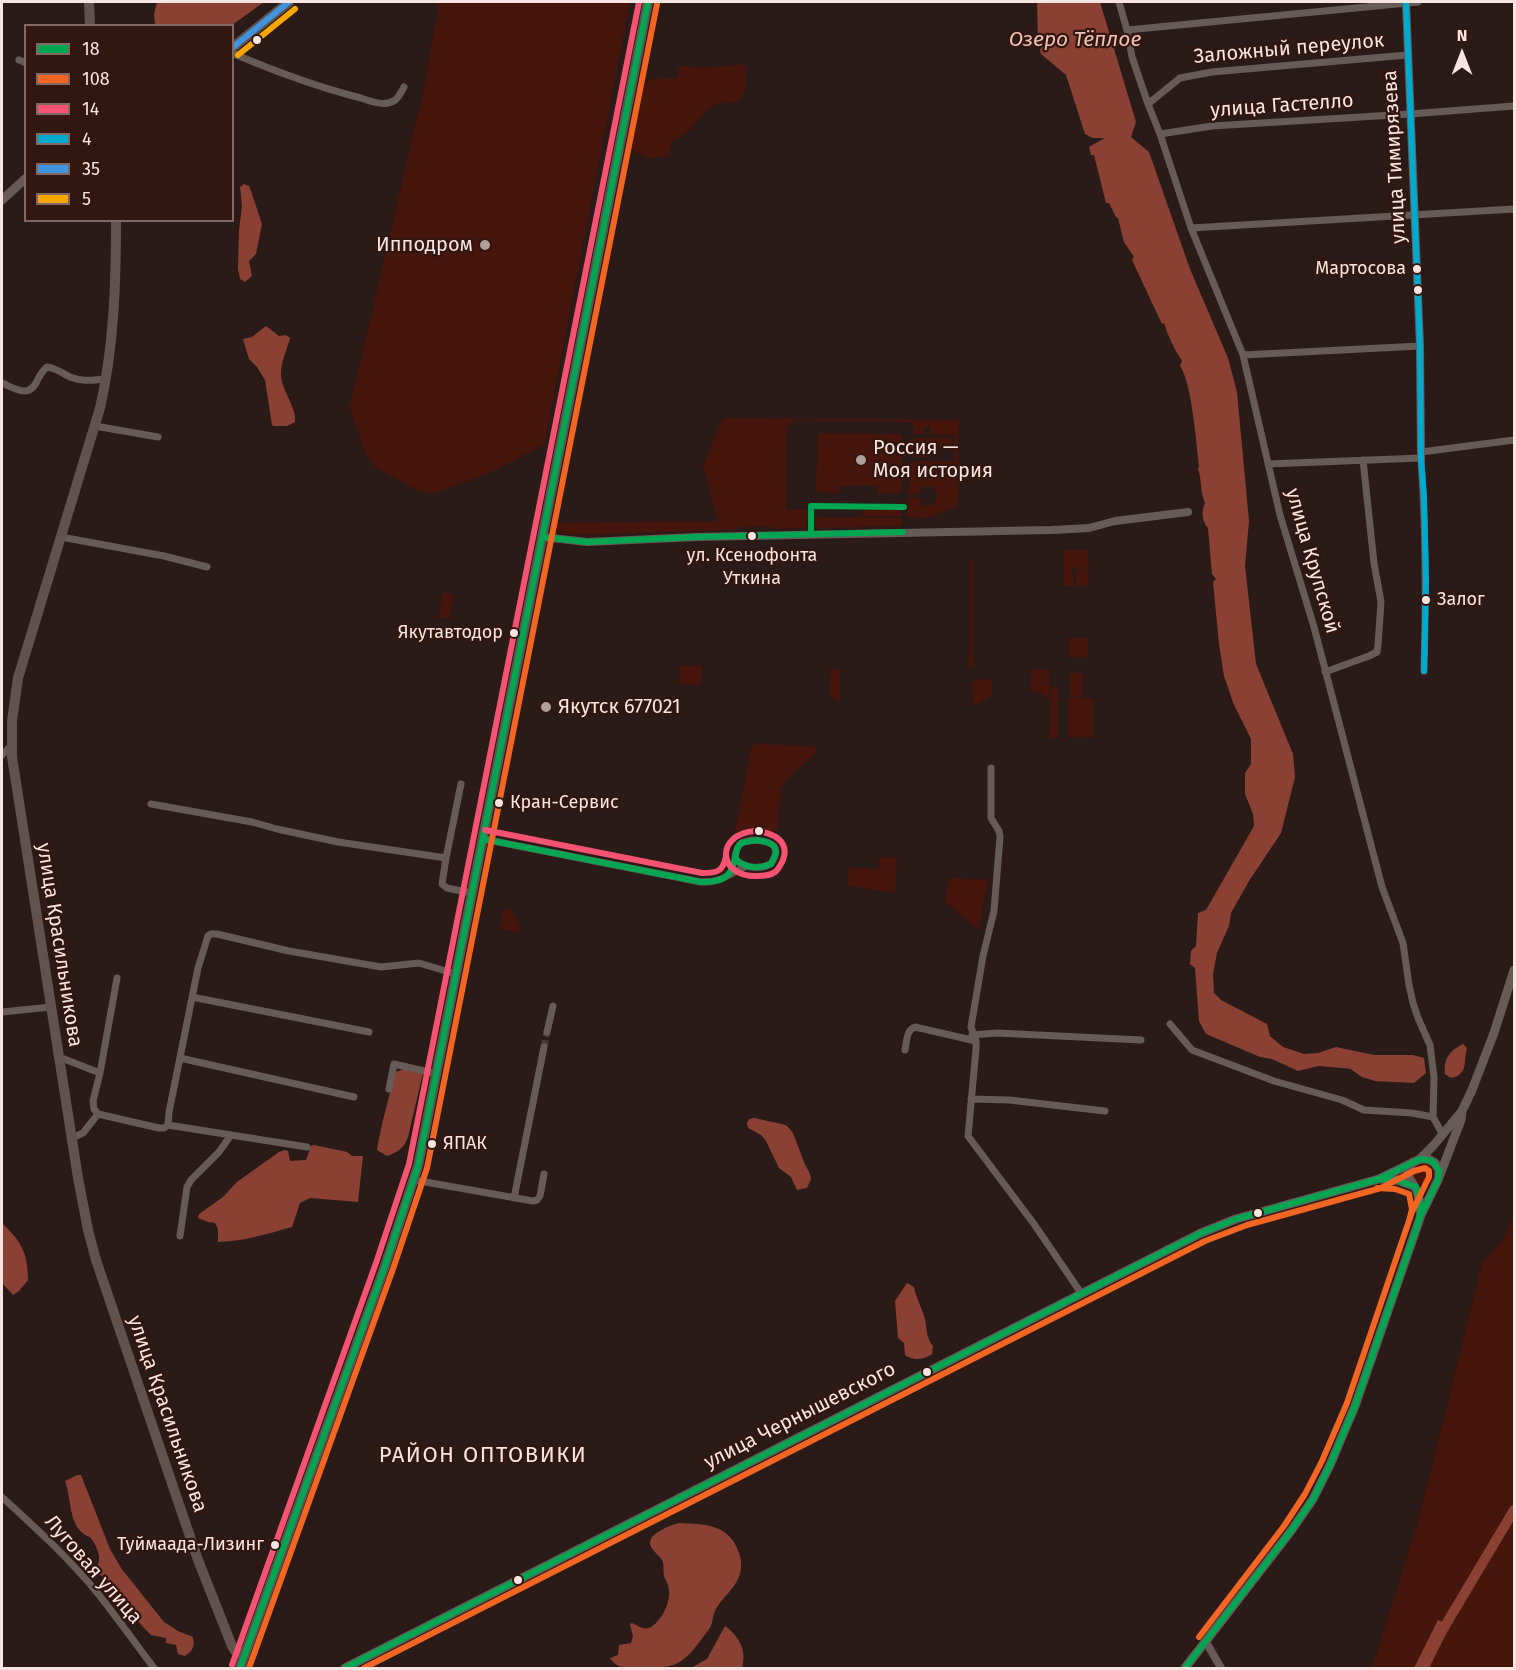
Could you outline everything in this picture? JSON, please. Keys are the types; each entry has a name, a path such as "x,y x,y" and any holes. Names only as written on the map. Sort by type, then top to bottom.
{"main road":[{"path":"89,2 90,24"},
{"path":"234,46 290,2"},
{"path":"240,1668 382,1276 420,1160 648,2"},
{"path":"2,200 24,180"},
{"name":"улица Красильникова","path":"116,222 115,285 106,379 95,426 18,678 12,712 11,746 88,1230 96,1260 198,1560 232,1646 235,1651 244,1655"},
{"name":"улица Чернышевского","path":"345,1668 1185,1240 1223,1223 1379,1179 1417,1160 1443,1135 1462,1111 1494,1033 1515,970"},
{"path":"1185,1668 1291,1531 1330,1465 1354,1406 1421,1215 1438,1180 1461,1120 1462,1111"},
{"path":"1379,1179 1397,1180 1415,1187 1428,1189 1438,1180 1439,1170 1435,1163 1428,1159 1417,1160 1408,1173 1409,1180 1415,1187 1419,1196 1421,1215"}],"street":[{"name":"улица Крупской","path":"1119,2 1132,57 1191,228 1243,355 1280,516 1325,672 1382,887 1403,943 1408,985 1413,1003 1430,1045 1434,1077 1433,1117"},
{"name":"улица Тимирязева","path":"1406,2 1420,346 1426,581 1424,671"},
{"path":"1127,30 1418,2"},
{"path":"234,54 305,81 381,104 390,103 399,97 404,87"},
{"name":"Заложный переулок","path":"1148,104 1185,76 1407,55"},
{"name":"улица Гастелло","path":"1160,134 1212,126 1515,106"},
{"path":"1191,228 1515,209"},
{"path":"1243,355 1420,346"},
{"path":"2,383 29,391 47,367 73,378 88,381 106,379"},
{"path":"95,426 158,437"},
{"path":"1268,464 1421,455 1515,440"},
{"path":"1325,672 1377,652 1381,602 1374,563 1363,460"},
{"path":"543,537 587,542 696,537 1052,530 1089,528 1114,521 1188,512"},
{"path":"62,537 164,556 207,567"},
{"path":"2,755 11,746"},
{"path":"991,768 991,818 1000,837 994,911 983,956 971,1027 974,1038 968,1136 1034,1224 1081,1293"},
{"path":"460,784 442,884 447,888 472,892"},
{"path":"152,804 252,822 338,842 446,858"},
{"path":"483,839 701,882 715,882 747,866"},
{"path":"726,877 732,868 737,848 743,841 766,841 775,847 775,856 768,866 747,866 738,863 735,858"},
{"path":"168,1125 192,997 208,936 211,934 289,951 381,967 419,963 456,974"},
{"path":"117,978 93,1101 94,1109 98,1114 159,1128 168,1125 307,1147"},
{"path":"192,997 369,1032"},
{"path":"547,1032 553,1006"},
{"path":"2,1012 51,1007"},
{"path":"1170,1024 1192,1050 1274,1081 1342,1100 1364,1110 1412,1113 1433,1117 1443,1135"},
{"path":"905,1050 908,1032 915,1027 974,1038 997,1032 1141,1040"},
{"path":"513,1198 544,1047"},
{"path":"59,1057 100,1073"},
{"path":"180,1058 354,1097"},
{"path":"388,1089 394,1064 437,1074"},
{"path":"971,1099 1009,1100 1105,1111"},
{"path":"72,1138 83,1133 98,1114"},
{"path":"180,1236 187,1187 231,1136"},
{"path":"414,1180 533,1201 540,1196 544,1173"},
{"name":"Луговая улица","path":"2,1497 83,1577 154,1668"},
{"path":"1206,1642 1221,1668"}],"shaded area":[{"name":"Ипподром","path":"439,2 630,2 544,445 491,472 433,494 419,491 374,467 362,445 350,407 425,83"},
{"path":"743,64 746,69 746,90 738,102 720,103 708,110 689,130 672,141 669,156 648,158 631,149 641,88 650,79 677,78 679,66 707,68"},
{"path":"723,418 959,420 958,506 928,518 907,517 908,497 918,497 922,505 928,506 933,504 938,496 934,488 928,486 922,488 918,495 908,495 910,462 915,461 915,469 918,470 917,461 954,461 955,435 930,434 930,427 925,427 924,434 913,434 913,422 793,420 787,427 786,509 807,510 806,528 776,529 765,526 733,530 577,535 566,534 556,529 556,523 718,521 703,465"},
{"path":"818,433 902,434 901,493 878,493 878,486 840,486 839,493 819,492 816,489"},
{"path":"912,438 951,438 951,447 930,447 930,457 913,457 909,455 909,441"},
{"path":"865,509 898,509 902,516 861,516"},
{"path":"815,517 902,518 902,526 817,528"},
{"path":"1064,550 1088,550 1089,585 1076,586 1077,568 1072,567 1074,586 1064,586"},
{"path":"970,560 973,560 973,668 968,668"},
{"path":"443,592 454,594 449,619 438,617"},
{"path":"1069,638 1088,638 1088,657 1069,657"},
{"path":"680,665 702,666 701,685 679,684"},
{"path":"831,669 840,669 840,702 830,696"},
{"path":"1031,669 1049,669 1049,700 1039,692 1031,692"},
{"path":"1070,673 1083,673 1083,697 1070,697"},
{"path":"989,679 992,681 992,695 973,705 972,681"},
{"path":"1051,687 1058,687 1058,738 1050,738"},
{"path":"1068,698 1093,698 1093,737 1068,737"},
{"path":"755,743 816,747 816,753 792,774 781,788 778,829 773,834 739,835 735,832 751,749"},
{"path":"880,857 897,858 895,893 848,886 849,867 878,869"},
{"path":"948,878 988,880 979,930 945,902"},
{"path":"504,908 511,910 520,926 518,933 499,928"},
{"path":"1424,1163 1432,1166 1435,1174 1432,1182 1424,1185 1416,1182 1413,1174 1416,1166"},
{"path":"1514,1215 1514,1668 1372,1668 1418,1522 1482,1263 1502,1242"}],"water":[{"path":"157,2 264,2 233,24 155,24 154,14"},
{"name":"Озеро Тёплое","path":"1037,2 1100,2 1136,122 1131,137 1149,152 1190,269 1228,358 1237,392 1249,521 1245,566 1256,664 1293,754 1295,777 1281,833 1231,913 1229,926 1217,953 1213,974 1214,993 1221,1000 1267,1024 1270,1036 1283,1047 1304,1054 1318,1053 1336,1047 1374,1055 1413,1055 1424,1058 1426,1073 1414,1083 1375,1081 1362,1077 1342,1063 1331,1063 1298,1071 1206,1034 1199,1021 1195,968 1190,964 1191,951 1196,946 1198,913 1206,910 1254,826 1253,814 1245,794 1245,773 1251,764 1251,739 1234,705 1224,676 1213,582 1216,579 1212,574 1208,528 1204,523 1205,503 1198,469 1195,428 1188,385 1180,366 1182,361 1132,260 1134,257 1124,242 1118,218 1109,203 1106,203 1094,155 1091,155 1089,147 1105,138 1093,138 1085,134 1066,75 1041,54 1042,46 1038,41"},
{"path":"244,184 249,186 262,224 256,254 249,261 252,276 245,282 240,279 238,269 242,206 240,187"},
{"path":"266,326 279,336 286,335 290,338 281,371 282,382 295,417 295,422 287,426 272,425 265,380 249,359 243,339 252,337"},
{"path":"1463,1044 1467,1048 1463,1070 1461,1074 1451,1078 1445,1074 1446,1059 1454,1049"},
{"path":"408,1068 423,1073 408,1137 400,1150 387,1156 377,1150 383,1121 395,1072"},
{"path":"749,1119 782,1124 793,1133 810,1174 811,1179 807,1188 797,1190 791,1177 779,1168 766,1141 761,1135 748,1128"},
{"path":"311,1146 347,1152 352,1156 363,1156 358,1202 310,1198 300,1203 292,1227 256,1237 218,1242 218,1229 215,1223 198,1218 199,1214 223,1197 237,1182 279,1152 288,1151 290,1161 306,1160"},
{"path":"2,1223 19,1242 27,1262 28,1280 13,1295 2,1283"},
{"path":"907,1283 914,1287 925,1319 928,1337 933,1346 932,1354 922,1359 905,1355 904,1343 898,1338 895,1301"},
{"path":"81,1475 110,1549 121,1568 164,1622 193,1637 193,1648 185,1656 178,1654 176,1645 166,1643 166,1638 151,1635 110,1592 105,1578 98,1573 97,1548 90,1537 78,1528 74,1521 65,1481"},
{"path":"679,1523 707,1525 729,1536 735,1543 740,1556 739,1576 716,1609 709,1630 687,1657 667,1667 619,1666 610,1658 618,1655 619,1645 631,1643 633,1636 630,1624 649,1628 656,1623 665,1610 669,1590 664,1576 663,1562 650,1542 659,1531"},
{"path":"1438,1620 1448,1625 1446,1634 1429,1668 1414,1668"},
{"path":"725,1626 735,1635 741,1645 744,1656 742,1668 691,1668 707,1659"}],"waterway":[{"path":"1319,1063 1353,1066"},
{"path":"1439,1636 1514,1510"}],"tunnel":[{"path":"544,1047 547,1032"}],"transit line":[{"name":"35","path":"234,46 289,2"},
{"name":"14","path":"232,1665 376,1263 409,1164 639,2"},
{"name":"18","path":"240,1668 385,1266 418,1166 648,2"},
{"name":"4","path":"1406,2 1420,346 1421,458 1426,581 1424,671"},
{"name":"108","path":"249,1668 393,1269 427,1168 657,4"},
{"name":"5","path":"238,55 295,9"},
{"name":"18","path":"811,534 811,506 904,507"},
{"name":"18","path":"543,537 587,542 903,532"},
{"name":"14","path":"485,830 702,873 712,873 721,868 726,856"},
{"name":"14","path":"755,831 733,839 726,855 728,863 734,870 744,874 769,875 780,866 785,853 784,848 779,839 757,831"},
{"name":"18","path":"483,839 701,882 724,878 731,871 735,858"},
{"name":"18","path":"756,840 774,846 776,853 771,864 752,867 735,858 741,843 756,840"},
{"name":"18","path":"345,1668 1201,1233 1236,1219 1379,1179 1420,1159 1432,1161 1439,1170 1438,1180 1421,1215 1355,1406 1330,1465 1313,1499 1291,1531 1185,1668"},
{"name":"108","path":"364,1668 1205,1241 1247,1225 1381,1188 1414,1171 1425,1168 1429,1171 1429,1177 1412,1212 1347,1403 1322,1461 1305,1494 1284,1526 1199,1637"},
{"name":"18","path":"1377,1179 1397,1180 1416,1187 1421,1208 1419,1220"},
{"name":"108","path":"1377,1188 1395,1189 1409,1194 1412,1209 1410,1217"}],"place":[{"name":"Ипподром","path":"485,245"},
{"name":"Мартосова","path":"1417,269"},
{"name":"Россия — Моя история","path":"861,460"},
{"name":"ул. Ксенофонта Уткина","path":"752,536"},
{"name":"Залог","path":"1426,600"},
{"name":"Якутавтодор","path":"514,633"},
{"name":"Якутск 677021","path":"546,707"},
{"name":"Кран-Сервис","path":"499,803"},
{"name":"ЯПАК","path":"432,1144"},
{"name":"Туймаада-Лизинг","path":"275,1545"}],"district":[{"name":"РАЙОН ОПТОВИКИ","path":"483,1456"}]}
